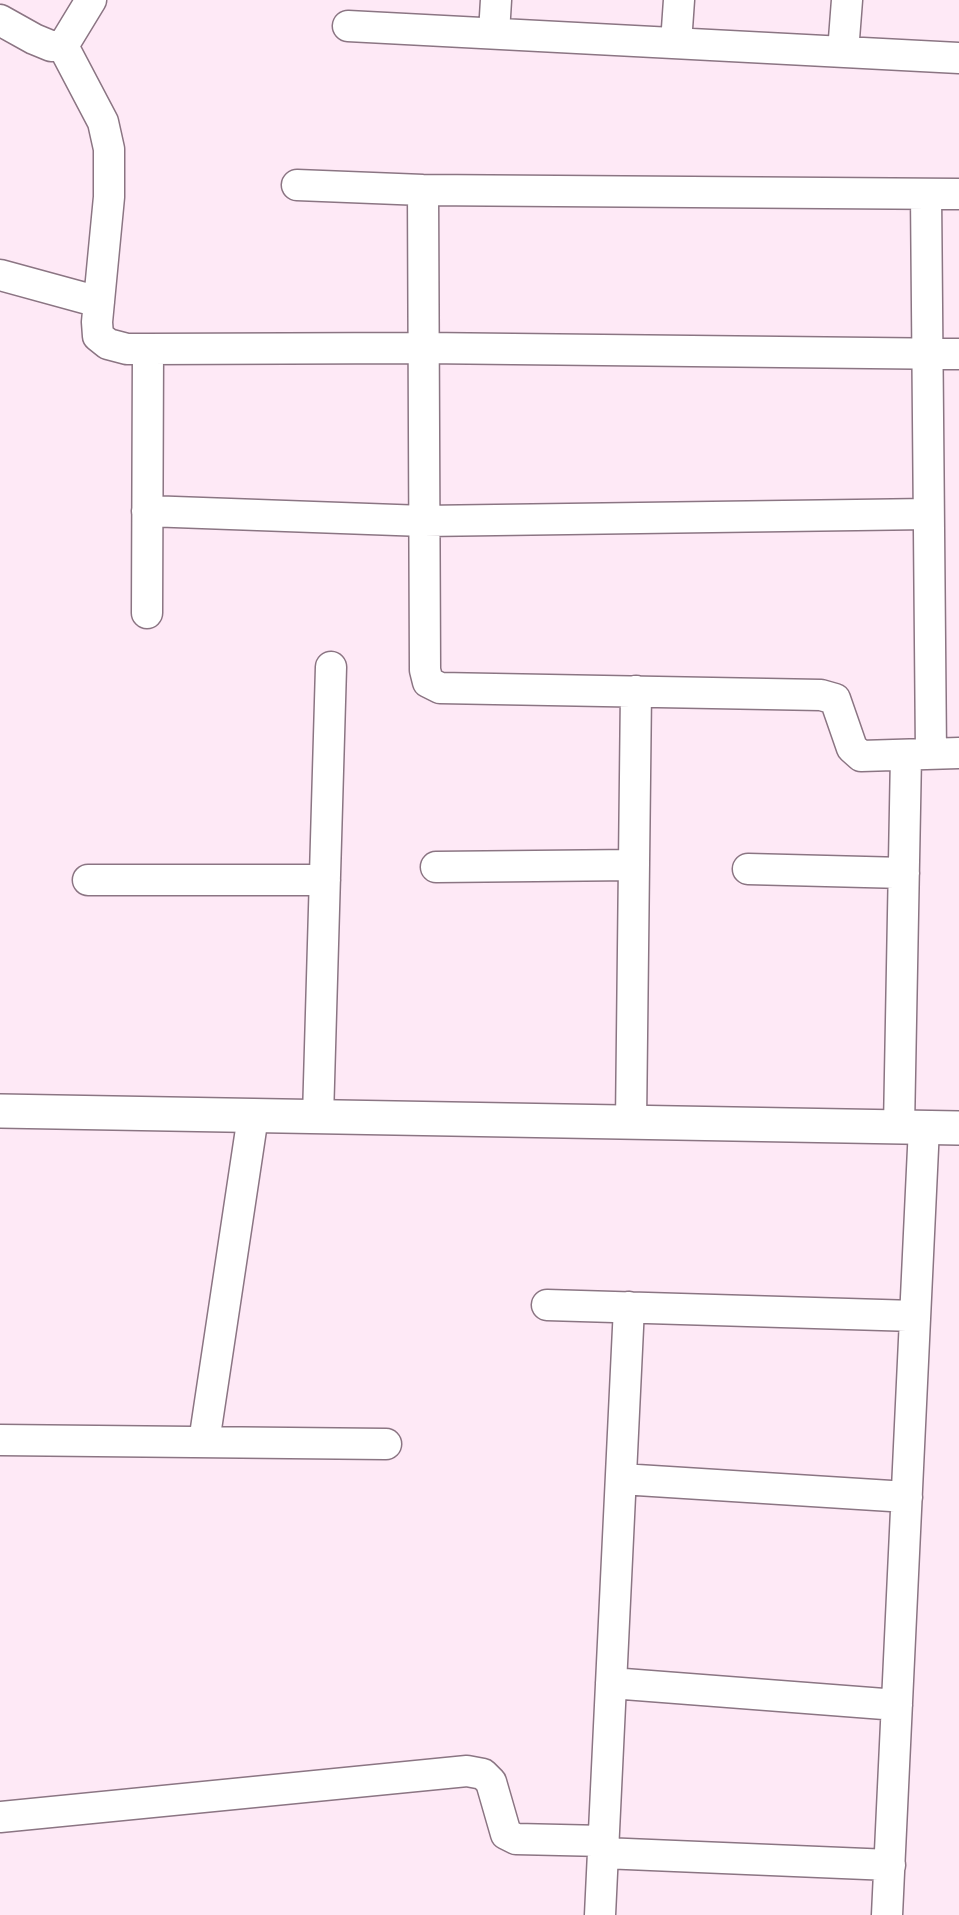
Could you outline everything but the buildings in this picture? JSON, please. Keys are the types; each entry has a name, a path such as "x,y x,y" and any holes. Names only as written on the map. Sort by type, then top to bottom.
{"street":[{"path":"63,45 91,0"},
{"path":"494,33 496,0"},
{"path":"676,43 679,0"},
{"path":"843,52 847,0"},
{"path":"0,20 51,46 63,45"},
{"path":"348,26 959,58"},
{"path":"63,45 103,122 109,149 109,197 98,336 108,344 127,349 424,348 959,354"},
{"path":"297,185 423,190 959,194"},
{"path":"423,190 425,670 428,682 440,688 821,695 835,699 852,748 861,756 932,754"},
{"path":"887,1915 915,1316 904,873 932,754 926,194"},
{"path":"0,275 99,302"},
{"path":"147,613 148,349"},
{"path":"147,511 424,521 928,514"},
{"path":"318,1117 331,667"},
{"path":"631,1122 636,692"},
{"path":"436,867 634,865"},
{"path":"748,869 904,873"},
{"path":"88,880 325,880"},
{"path":"0,1112 959,1128"},
{"path":"204,1442 253,1116"},
{"path":"547,1305 915,1316"},
{"path":"600,1915 629,1307"},
{"path":"0,1440 386,1444"},
{"path":"621,1479 907,1497"},
{"path":"611,1683 897,1705"},
{"path":"0,1817 467,1771 483,1774 491,1782 506,1834 516,1839 604,1847 890,1865"}]}
